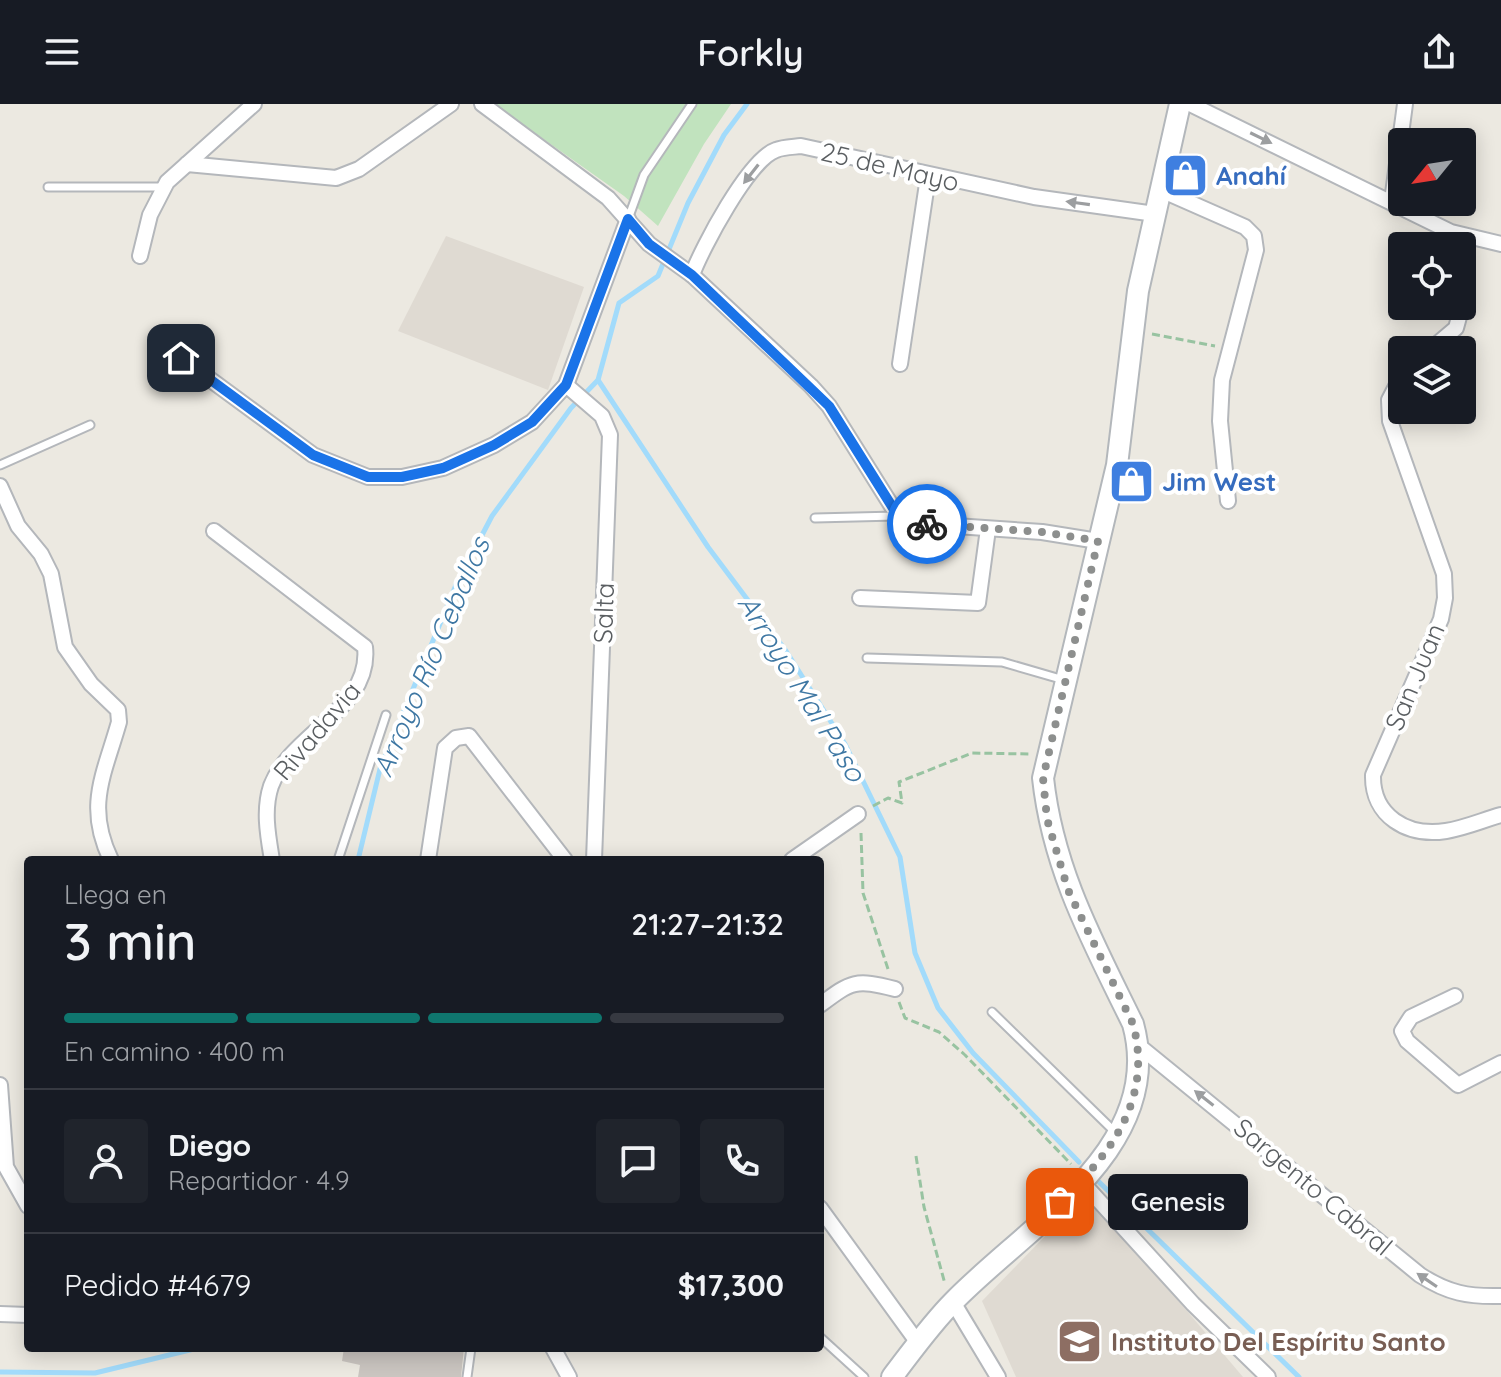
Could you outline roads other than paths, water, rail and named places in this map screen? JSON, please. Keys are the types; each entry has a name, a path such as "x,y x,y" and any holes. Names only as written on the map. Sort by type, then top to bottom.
{"main road":[{"path":"892,1377 953,1302 1081,1181 1118,1135 1132,1109 1138,1085 1139,1046 1133,1024 1068,890 1047,819 1043,778 1117,465 1133,331 1180,104"}],"street":[{"path":"140,256 150,215 164,187 254,104"},
{"path":"187,164 336,178 359,169 451,104"},
{"path":"482,104 608,198 649,244 687,272 829,406 898,516 912,523 1098,541"},
{"path":"1190,104 1388,199"},
{"path":"1402,128 1405,104"},
{"name":"25 de Mayo","path":"687,272 752,170 773,150 801,146 928,177 1034,197 1155,214"},
{"path":"900,364 928,177"},
{"path":"1161,190 1245,227 1254,236 1256,250 1222,380 1220,421 1228,501"},
{"path":"1416,216 1442,232"},
{"path":"181,358 313,455 368,477 402,477 443,468 494,445 532,422 566,385 628,219"},
{"path":"1476,241 1501,244"},
{"path":"1447,336 1456,328 1458,320"},
{"name":"Salta","path":"566,385 602,416 610,435 594,856"},
{"name":"San Juan","path":"1391,424 1444,574 1445,598 1441,619 1373,775 1373,789 1381,810 1396,823 1427,832 1446,831 1501,815"},
{"path":"0,486 18,526 41,554 51,574 65,647 91,684 118,710 119,722 96,804 96,822 109,856"},
{"path":"860,598 978,603 988,529"},
{"name":"Rivadavia","path":"214,531 365,647 367,664 360,685 285,761 271,787 266,819 271,856"},
{"path":"429,856 445,748 456,738 469,736 562,856"},
{"path":"798,856 861,813"},
{"path":"824,1002 847,984 870,983 895,989"},
{"path":"1455,996 1411,1017 1402,1031 1407,1041 1458,1085 1501,1063"},
{"name":"Sargento Cabral","path":"1139,1046 1420,1275 1444,1291 1467,1297 1501,1296"},
{"path":"0,1085 6,1167 24,1199"},
{"path":"1081,1181 1193,1304 1268,1377"},
{"path":"824,1214 918,1343"},
{"path":"953,1302 998,1377"},
{"path":"0,1314 24,1315"},
{"path":"555,1352 569,1377"}],"lane":[{"path":"628,219 644,175 692,104"},
{"path":"48,187 164,187"},
{"path":"0,465 90,425"},
{"path":"815,518 898,516"},
{"path":"867,658 1002,662 1064,680"},
{"path":"339,856 386,715"},
{"path":"992,1012 1118,1135"},
{"path":"824,1341 864,1377"},
{"path":"467,1377 470,1352"}],"waterway":[{"name":"Arroyo Río Ceballos","path":"359,856 380,769 456,585 492,516 571,408 598,380 619,303 658,276 688,203 724,135 747,104"},
{"name":"Arroyo Mal Paso","path":"598,380 708,547 786,651 845,744 900,857 915,953 938,1008 973,1053 1079,1162"},
{"name":"Arroyo Mal Paso","path":"1094,1177 1299,1377"},
{"name":"Arroyo Río Ceballos","path":"0,1372 95,1373 182,1352"}],"place":[{"name":"Anahí","path":"1185,176"},
{"name":"Jim West","path":"1131,482"},
{"name":"Genesis","path":"1060,1202"},
{"name":"Instituto Del Espíritu Santo","path":"1080,1342"}]}
